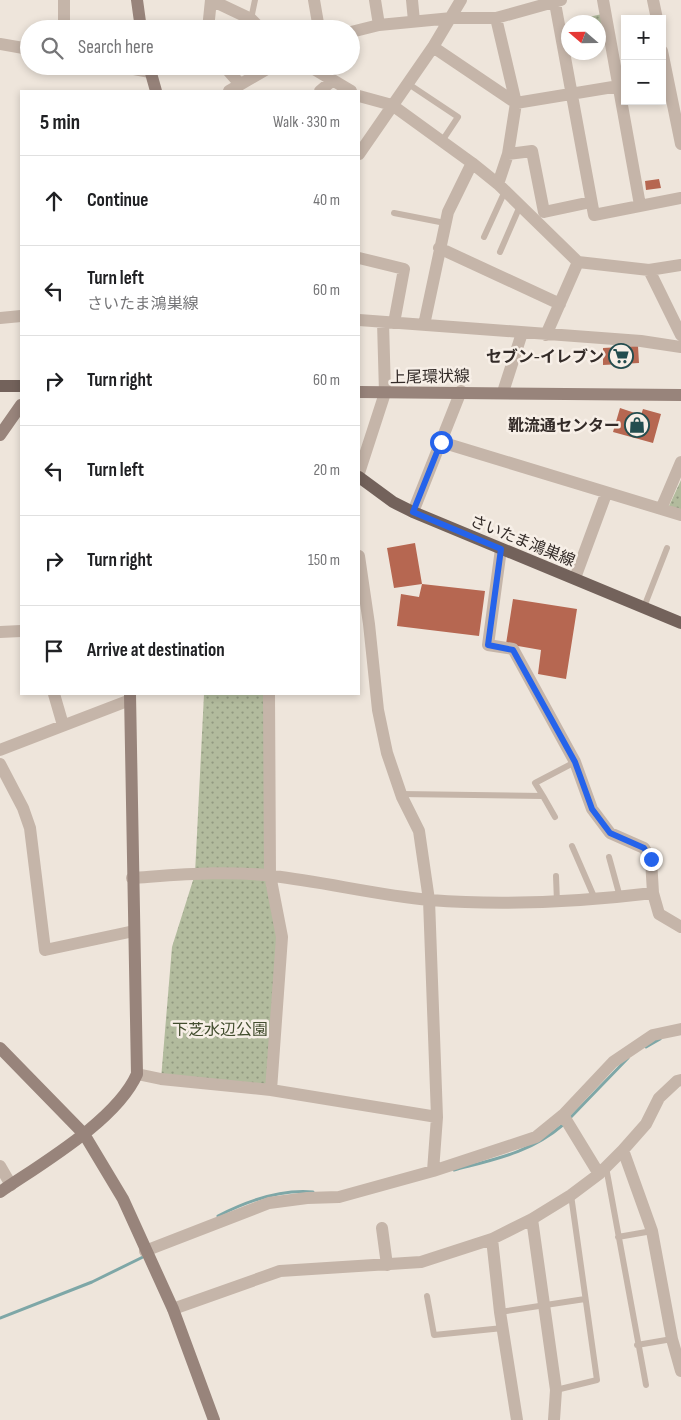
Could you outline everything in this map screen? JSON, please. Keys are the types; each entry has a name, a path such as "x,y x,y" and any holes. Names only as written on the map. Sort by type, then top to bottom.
{"main road":[{"path":"0,386 20,386"},
{"name":"さいたま鴻巣線","path":"360,476 393,502 413,512 681,623"}],"street":[{"path":"64,0 64,20"},
{"path":"137,0 140,20"},
{"path":"209,20 211,0 250,19"},
{"path":"314,0 317,20"},
{"path":"375,0 379,25"},
{"path":"412,0 414,21"},
{"path":"360,153 433,47 461,0"},
{"path":"603,0 621,81"},
{"path":"654,0 656,15"},
{"path":"360,30 379,25 414,21 452,18 496,18 558,1 571,94 594,215 681,198"},
{"path":"496,18 516,103 501,188"},
{"path":"0,44 20,47"},
{"path":"433,47 516,103 621,86"},
{"path":"151,75 156,90"},
{"path":"232,75 240,84"},
{"path":"231,90 256,75"},
{"path":"324,75 349,90"},
{"path":"321,90 333,80"},
{"path":"666,83 681,144"},
{"path":"360,96 392,105 472,163 501,188 578,262 648,270 681,265"},
{"path":"625,105 640,205"},
{"path":"508,154 532,151 544,212 591,202"},
{"path":"424,325 445,223 472,163"},
{"path":"439,248 560,304"},
{"path":"360,258 404,268 389,323 385,393 360,472"},
{"path":"546,335 578,262"},
{"path":"648,270 681,336"},
{"path":"0,318 20,316"},
{"path":"360,320 641,341 681,347"},
{"path":"503,392 522,333"},
{"path":"413,512 461,391"},
{"name":"上尾環状線","path":"360,392 461,391 681,394"},
{"path":"0,436 20,406"},
{"path":"441,442 606,494 681,515"},
{"path":"661,509 681,462"},
{"path":"575,578 606,494"},
{"path":"501,549 488,645 513,650 575,762 592,809 610,833 644,848 651,859 653,893 660,914 681,928"},
{"path":"360,570 364,624 378,710 387,753 401,794 419,831 429,900 437,1117 433,1171"},
{"path":"0,632 20,631"},
{"path":"54,695 63,726"},
{"path":"269,695 270,875 282,937 271,1090"},
{"path":"0,750 63,726 130,697 137,1074 130,1088 84,1134 5,1188 0,1166"},
{"path":"0,764 23,808 30,828 45,950 134,931"},
{"path":"132,878 195,874 270,875 429,900 506,903 557,902 653,893"},
{"path":"145,1251 270,1203 307,1198 339,1197 433,1171 536,1137 563,1115 613,1062 653,1035 681,1029"},
{"path":"0,1048 84,1134 122,1199 173,1309 214,1420"},
{"path":"137,1074 161,1080 271,1090 437,1117"},
{"path":"173,1309 280,1271 421,1262 492,1240 532,1219 571,1195 603,1170 646,1124 659,1098 681,1080"},
{"path":"563,1115 603,1170"},
{"path":"623,1150 652,1231 672,1339 681,1371"},
{"path":"532,1219 556,1390 554,1420"},
{"path":"382,1228 387,1265"},
{"path":"492,1240 500,1312 517,1420"}],"lane":[{"path":"250,19 255,0"},
{"path":"407,83 458,117 442,141"},
{"path":"484,237 501,188"},
{"path":"500,252 520,206"},
{"path":"394,213 445,223"},
{"path":"644,607 667,548"},
{"path":"555,817 535,783 575,762"},
{"path":"401,794 543,796"},
{"path":"572,846 595,899"},
{"path":"609,857 620,897"},
{"path":"556,876 557,902"},
{"path":"603,1170 618,1237 646,1385"},
{"path":"556,1390 597,1380 571,1195"},
{"path":"618,1237 652,1231"},
{"path":"427,1296 434,1335 503,1328"},
{"path":"500,1312 585,1299"},
{"path":"637,1345 672,1339"}],"green space":[{"path":"681,480 681,510 669,506"},
{"name":"下芝水辺公園","path":"204,695 269,695 270,875 282,937 271,1090 161,1079 172,947 195,874"}],"building":[{"path":"659,179 661,188 646,190 645,181"},
{"name":"セブン-イレブン","path":"638,346 639,363 603,365 603,348"},
{"path":"620,408 641,415 643,409 661,414 653,443 613,432"},
{"path":"415,543 422,584 394,588 387,548"},
{"path":"422,584 485,591 479,636 397,626 401,594 419,597"},
{"path":"513,599 577,609 566,679 538,674 541,650 506,644"}],"waterway":[{"path":"646,1047 660,1039"},
{"path":"569,1119 628,1058"},
{"path":"454,1170 512,1154 538,1142 564,1124"},
{"path":"218,1216 264,1197 288,1192 313,1192"},
{"path":"0,1318 92,1282 145,1256"}],"place":[{"name":"セブン-イレブン","path":"621,356"},
{"name":"靴流通センター","path":"637,425"}],"route":[{"path":"441,442 413,512 501,549 488,645 513,650 575,762 592,809 610,833 644,848 651,859"}]}
